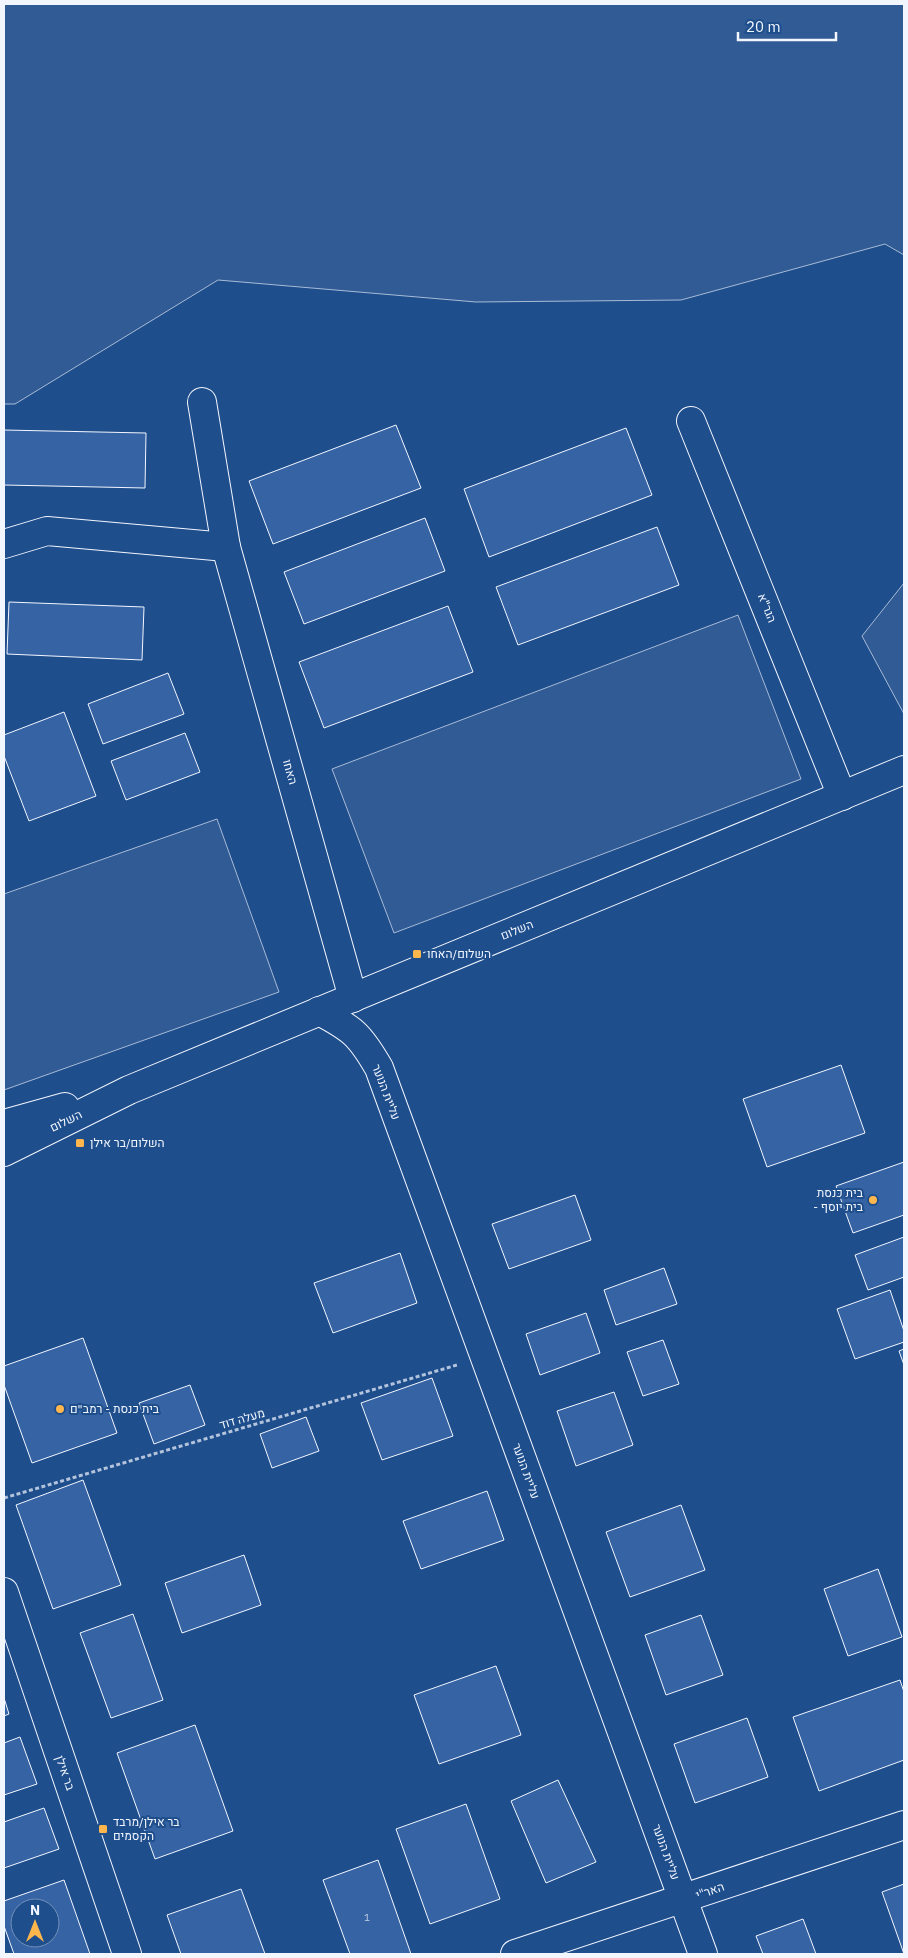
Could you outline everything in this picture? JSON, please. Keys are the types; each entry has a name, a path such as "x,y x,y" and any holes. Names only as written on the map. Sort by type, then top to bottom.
{"street":[{"name":"האחו","path":"202,402 226,547 353,998"},
{"name":"הגר\"א","path":"691,421 842,796"},
{"path":"4,544 47,531 226,547"},
{"name":"השלום","path":"4,1152 129,1090 904,770"},
{"name":"עליית הנוער","path":"319,1012 348,1027 365,1044 379,1068 703,1954"},
{"name":"השלום","path":"4,1124 129,1090"},
{"name":"בר אילן","path":"4,1592 12,1640 127,1954"},
{"name":"האר\"י","path":"515,1954 684,1900 904,1825"}],"path":[{"name":"מעלה דוד","path":"4,1498 484,1357"}],"shaded area":[{"path":"4,4 904,4 904,255 885,244 681,300 476,302 218,280 15,404 4,404"},
{"path":"904,583 904,714 862,636"},
{"path":"738,615 801,779 394,933 332,769"},
{"path":"217,819 279,992 4,1090 4,894"}],"building":[{"path":"396,425 421,488 273,544 249,481"},
{"path":"626,428 652,495 489,557 464,489"},
{"path":"4,430 146,433 145,488 4,485"},
{"path":"425,518 445,571 304,624 284,572"},
{"path":"657,527 679,585 518,645 496,587"},
{"path":"9,602 144,607 142,660 7,654"},
{"path":"448,606 473,672 324,728 299,662"},
{"path":"168,673 184,714 103,744 88,704"},
{"path":"64,712 96,796 29,821 4,756 4,735"},
{"path":"185,733 200,772 126,800 111,761"},
{"path":"841,1065 865,1133 767,1167 743,1099"},
{"name":"בית כנסת - בית יוסף","path":"904,1162 904,1215 853,1233 836,1186"},
{"path":"575,1195 591,1240 509,1269 492,1224"},
{"path":"904,1237 904,1277 868,1290 855,1255"},
{"path":"400,1253 417,1303 333,1333 314,1283"},
{"path":"664,1268 677,1304 616,1325 604,1290"},
{"path":"890,1290 904,1331 904,1342 855,1359 837,1309"},
{"path":"586,1313 600,1353 540,1375 526,1334"},
{"name":"בית כנסת - רמב\"ם","path":"83,1338 117,1433 32,1463 4,1385 4,1366"},
{"path":"663,1340 679,1384 643,1396 627,1352"},
{"path":"904,1349 904,1365 899,1351"},
{"path":"432,1378 453,1436 382,1460 361,1403"},
{"path":"190,1385 205,1425 154,1444 139,1403"},
{"path":"614,1392 633,1445 576,1466 557,1411"},
{"path":"306,1417 319,1451 272,1468 260,1434"},
{"path":"83,1480 121,1585 53,1609 16,1505"},
{"path":"487,1491 504,1540 421,1569 403,1521"},
{"path":"681,1505 705,1570 630,1597 606,1532"},
{"path":"244,1555 261,1605 182,1633 165,1583"},
{"path":"878,1569 902,1637 848,1656 824,1589"},
{"path":"133,1614 163,1700 111,1718 80,1633"},
{"path":"701,1615 723,1675 666,1695 645,1635"},
{"path":"496,1666 521,1735 439,1764 414,1695"},
{"path":"900,1680 904,1692 904,1760 819,1791 793,1717"},
{"path":"4,1698 9,1714 4,1716"},
{"path":"747,1718 768,1777 695,1803 674,1744"},
{"path":"195,1725 233,1831 155,1859 117,1753"},
{"path":"20,1737 37,1784 4,1795 4,1743"},
{"path":"558,1780 596,1862 546,1883 511,1801"},
{"path":"466,1804 500,1899 430,1924 396,1829"},
{"path":"44,1808 59,1849 4,1868 4,1822"},
{"path":"378,1860 411,1954 350,1954 323,1880"},
{"path":"64,1880 90,1954 14,1954 12,1948 60,1948 60,1898 13,1898"},
{"path":"904,1884 904,1954 882,1892"},
{"path":"241,1889 265,1954 181,1954 167,1915"},
{"path":"10,1899 10,1943 4,1926 4,1901"},
{"path":"803,1919 816,1954 763,1954 756,1936"}],"place":[{"name":"השלום/האחו","path":"417,954"},
{"name":"השלום/בר אילן","path":"80,1143"},
{"name":"בית כנסת - בית יוסף","path":"873,1200"},
{"name":"בית כנסת - רמב\"ם","path":"60,1409"},
{"name":"בר אילן/מרבד הקסמים","path":"103,1829"}]}
